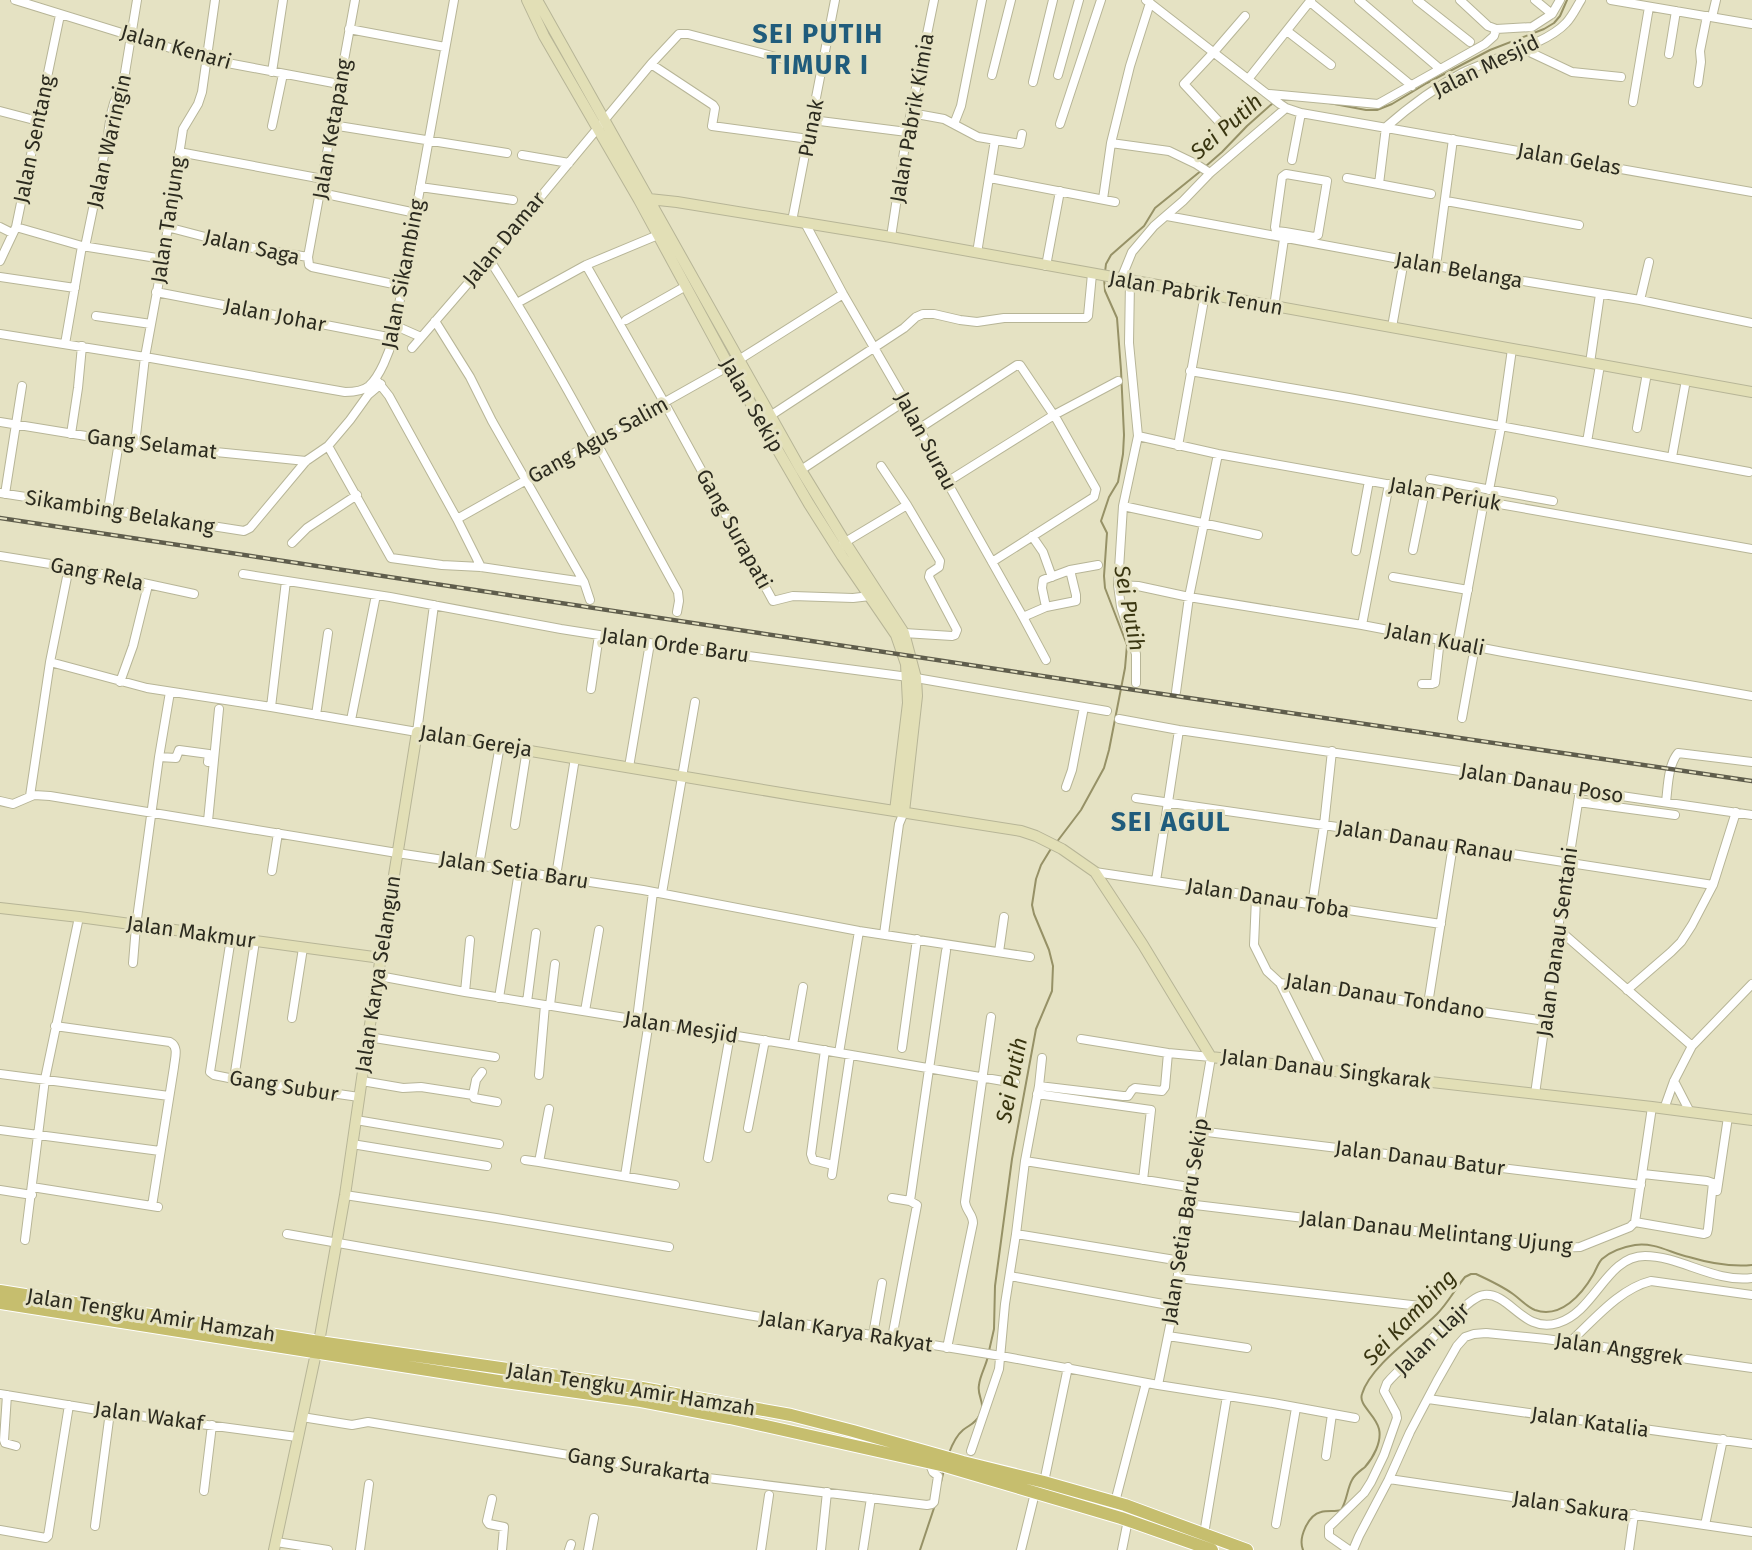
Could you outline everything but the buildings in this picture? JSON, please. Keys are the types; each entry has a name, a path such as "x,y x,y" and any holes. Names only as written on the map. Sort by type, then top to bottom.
{"main road":[{"name":"Jalan Tengku Amir Hamzah","path":"0,1291 74,1309"},
{"name":"Jalan Tengku Amir Hamzah","path":"0,1303 74,1309 317,1348 556,1390 641,1401 730,1418 934,1465 962,1467 1044,1482 1205,1545 1247,1550"},
{"name":"Jalan Tengku Amir Hamzah","path":"317,1348 558,1376 642,1388 791,1415 853,1431 934,1465"},
{"path":"556,1390 558,1376"},
{"path":"641,1401 642,1388"},
{"name":"Jalan Tengku Amir Hamzah","path":"962,1467 1035,1492 1122,1511"}],"street":[{"name":"Jalan Kenari","path":"15,0 206,58 339,84"},
{"name":"Jalan Waringin","path":"65,344 111,114 123,85 137,0"},
{"name":"Jalan Tanjung","path":"135,444 145,357 183,129 201,98 215,0"},
{"path":"272,72 283,0"},
{"name":"Jalan Ketapang","path":"308,257 354,0"},
{"name":"Jalan Sikambing","path":"0,334 345,392 367,388 378,381 396,326 454,0"},
{"name":"Jalan Sekip","path":"527,0 549,33 644,199 809,504 841,545 900,634 917,696 899,811 884,934"},
{"name":"Jalan Sekip","path":"537,0 549,33"},
{"name":"Punak","path":"792,221 835,0"},
{"name":"Jalan Pabrik Kimia","path":"891,237 907,132 933,0"},
{"path":"954,124 961,106 982,0"},
{"path":"992,75 1011,0"},
{"path":"1033,82 1053,0"},
{"path":"1058,75 1079,0"},
{"path":"1060,124 1101,0"},
{"path":"1359,0 1440,69"},
{"path":"1417,0 1470,42"},
{"path":"1460,0 1488,26 1496,29 1532,27 1552,14 1560,0"},
{"path":"1535,0 1552,14"},
{"name":"Jalan Mesjid","path":"1386,127 1413,104 1463,73 1539,41 1565,24 1581,0"},
{"path":"1611,0 1752,24"},
{"path":"1698,83 1700,51 1716,0"},
{"path":"1103,199 1111,143 1148,1 1277,101 1378,104 1485,44 1494,36 1496,29"},
{"path":"1248,78 1311,1 1412,86"},
{"path":"1633,102 1649,7"},
{"path":"1669,54 1676,11"},
{"name":"Jalan Sentang","path":"0,261 14,230 60,15"},
{"path":"1223,126 1184,84 1245,16"},
{"path":"349,28 445,48"},
{"path":"1287,31 1331,65"},
{"name":"Jalan Damar","path":"412,348 651,64 679,34 822,69"},
{"path":"1521,48 1572,72 1622,77"},
{"path":"651,64 713,105 715,108 712,126 809,139"},
{"path":"272,126 284,74"},
{"path":"1136,683 1136,654 1121,607 1118,585 1123,506 1138,436 1122,279 1132,252 1154,226 1167,216 1277,101"},
{"name":"Jalan Gelas","path":"1277,101 1301,113 1752,192"},
{"path":"0,111 38,121"},
{"path":"911,113 945,119 970,134 995,140 1020,144 1022,134"},
{"path":"1292,160 1301,113"},
{"path":"812,120 907,132"},
{"path":"332,125 507,153"},
{"path":"1379,184 1386,127"},
{"path":"1436,266 1453,139"},
{"path":"977,253 995,140"},
{"path":"1111,143 1169,151 1208,172"},
{"path":"179,152 323,179"},
{"path":"522,155 569,162"},
{"path":"1286,174 1327,182 1318,235 1314,237 1285,235 1276,231 1275,228 1282,177 1286,174"},
{"path":"990,178 1115,202"},
{"path":"1347,178 1431,194"},
{"path":"420,187 513,200"},
{"path":"1046,266 1060,191"},
{"path":"321,193 416,213"},
{"name":"Jalan Sekip","path":"644,199 658,235 686,286 770,416 870,596 900,634"},
{"name":"Jalan Pabrik Tenun","path":"644,199 891,237 1752,392"},
{"path":"1446,201 1580,225"},
{"name":"Jalan Belanga","path":"1167,216 1285,235 1436,266 1752,321"},
{"name":"Jalan Surau","path":"805,223 1046,660"},
{"path":"0,227 84,247 163,259"},
{"name":"Jalan Saga","path":"167,227 236,245 308,257 309,265 312,267 403,286"},
{"path":"517,303 586,265 658,235"},
{"path":"1274,306 1285,235"},
{"path":"489,259 517,303 596,442 678,592 677,612"},
{"path":"1392,327 1404,260"},
{"path":"1640,300 1649,262"},
{"path":"586,265 664,402"},
{"path":"770,416 923,314 977,322 1004,318 1084,318 1088,316 1096,275"},
{"path":"0,277 75,288"},
{"path":"626,320 686,286"},
{"name":"Jalan Johar","path":"156,292 393,338"},
{"name":"Gang Agus Salim","path":"458,519 734,363 843,294"},
{"path":"1178,446 1205,294"},
{"path":"1587,442 1600,294"},
{"path":"96,316 151,324"},
{"path":"435,321 470,377 492,421 527,479 584,582 590,600"},
{"path":"396,326 421,337"},
{"path":"71,434 82,346"},
{"path":"1489,490 1512,349"},
{"path":"920,428 1017,365 1023,366 1054,415 1096,492 1094,497 992,562"},
{"path":"1190,371 1361,400 1749,472"},
{"path":"1636,428 1647,373"},
{"path":"1672,457 1686,380"},
{"path":"306,461 328,446 378,381 458,519 481,567"},
{"path":"947,482 1054,415 1118,381"},
{"path":"2,493 22,386"},
{"path":"801,470 905,401"},
{"name":"Gang Surapati","path":"664,402 773,601 793,596 853,598 870,596"},
{"name":"Gang Selamat","path":"0,422 119,442 306,461"},
{"name":"Jalan Periuk","path":"1138,436 1218,454 1752,549"},
{"path":"108,510 119,442"},
{"path":"328,446 391,558 442,565 481,567 584,582"},
{"path":"1176,692 1189,597 1218,454"},
{"name":"Sikambing Belakang","path":"2,493 244,531 250,528 306,461"},
{"path":"881,466 940,561 939,567 930,573 929,577 957,630 952,636 900,634"},
{"path":"1430,479 1553,501"},
{"path":"1356,551 1370,481"},
{"path":"1362,625 1389,484"},
{"path":"1413,550 1425,491"},
{"path":"292,543 307,528 357,495"},
{"path":"1458,642 1484,501"},
{"path":"841,545 907,505"},
{"path":"1123,506 1258,535"},
{"path":"1032,536 1043,552 1052,577"},
{"name":"Gang Rela","path":"0,556 69,567 194,594"},
{"path":"1046,607 1042,582 1070,570 1098,565"},
{"path":"30,796 50,662 69,567"},
{"path":"1023,617 1046,607 1076,601 1070,570"},
{"name":"Jalan Orde Baru","path":"243,574 599,635 912,677 1107,711"},
{"path":"1393,577 1468,590"},
{"path":"271,707 286,581"},
{"path":"120,682 133,646 148,585"},
{"name":"Jalan Kuali","path":"1118,585 1138,586 1189,597 1362,625 1752,696"},
{"path":"351,720 376,595"},
{"name":"Jalan Karya Selangun","path":"275,1546 337,1244 417,732 434,605"},
{"path":"316,715 328,633"},
{"path":"591,689 599,635"},
{"path":"1422,684 1435,683 1440,639"},
{"path":"629,767 650,643"},
{"path":"1462,718 1475,646"},
{"name":"Jalan Gereja","path":"50,662 120,682 170,692 899,811"},
{"path":"133,963 151,812 170,692"},
{"path":"637,1020 657,892 695,702"},
{"path":"1066,787 1072,770 1084,707"},
{"path":"208,821 219,709"},
{"name":"Jalan Danau Poso","path":"1119,719 1179,730 1752,814"},
{"path":"1156,880 1179,730"},
{"path":"479,865 500,745"},
{"path":"159,757 176,758 179,750 208,753 208,766 213,767"},
{"path":"515,825 527,750"},
{"path":"1312,905 1332,751"},
{"path":"1666,802 1669,776 1678,753 1752,762"},
{"path":"556,876 575,758"},
{"name":"Jalan Danau Sentani","path":"1535,1094 1580,790"},
{"name":"Jalan Setia Baru","path":"0,801 13,804 30,796 50,795 397,853 657,892 860,931 1030,957"},
{"name":"Jalan Danau Ranau","path":"1136,798 1713,885"},
{"path":"1578,802 1675,815"},
{"name":"Jalan Danau Singkarak","path":"899,811 1021,831 1047,840 1095,872 1212,1057 1749,1118"},
{"path":"1627,990 1681,942 1713,885 1736,812"},
{"path":"272,871 278,833"},
{"path":"1428,1004 1453,845"},
{"path":"499,998 519,871"},
{"name":"Jalan Danau Toba","path":"1095,872 1441,924"},
{"name":"Jalan Danau Tondano","path":"1256,898 1254,945 1267,970 1280,983 1546,1021"},
{"name":"Jalan Makmur","path":"0,908 381,958"},
{"path":"25,1240 45,1079 79,917"},
{"path":"999,952 1004,917"},
{"path":"1558,929 1692,1046"},
{"path":"585,1011 599,930"},
{"path":"838,1053 860,931"},
{"path":"527,1002 536,933"},
{"name":"Gang Subur","path":"231,938 210,1072 234,1079 359,1097"},
{"path":"902,1048 917,939"},
{"path":"465,992 470,940"},
{"path":"234,1079 255,941"},
{"path":"292,1018 303,948"},
{"path":"892,1338 914,1203 946,951"},
{"path":"539,1075 555,964"},
{"name":"Jalan Mesjid","path":"379,976 1015,1083"},
{"path":"1280,983 1323,1069"},
{"path":"1664,1109 1674,1081 1692,1046 1752,984"},
{"path":"793,1045 803,987"},
{"path":"947,1348 973,1223 973,1216 966,1208 965,1202 991,1017"},
{"path":"625,1176 649,1021"},
{"path":"0,1190 32,1191 155,1206 160,1151 176,1050 172,1043 55,1026"},
{"path":"708,1158 730,1035"},
{"path":"368,1037 495,1058"},
{"path":"1081,1039 1168,1053 1212,1057"},
{"path":"748,1128 765,1040"},
{"path":"825,1050 811,1154 813,1160 833,1165"},
{"path":"1038,1090 1123,1096 1128,1096 1135,1088 1162,1091 1165,1087 1168,1053"},
{"path":"832,1175 850,1054"},
{"name":"Jalan Setia Baru Sekip","path":"1158,1386 1174,1306 1187,1204 1212,1057"},
{"path":"971,1451 999,1369 1003,1320 1041,1058"},
{"path":"473,1095 476,1080 482,1072"},
{"path":"0,1074 169,1096"},
{"path":"362,1081 403,1088 420,1087 473,1095 474,1098 497,1102"},
{"path":"1674,1081 1690,1112"},
{"path":"1038,1090 1151,1110 1143,1180"},
{"path":"1643,1174 1713,1183 1707,1233 1635,1222 1652,1107"},
{"path":"539,1162 549,1109"},
{"path":"1710,1238 1728,1117"},
{"path":"356,1120 499,1144"},
{"path":"0,1130 160,1151"},
{"name":"Jalan Danau Batur","path":"1199,1131 1641,1185"},
{"path":"352,1144 487,1166"},
{"path":"525,1160 675,1185"},
{"path":"1025,1161 1190,1187"},
{"path":"345,1195 669,1247"},
{"path":"892,1198 914,1203"},
{"name":"Jalan Danau Melintang Ujung","path":"1187,1204 1557,1248 1580,1247 1630,1227 1635,1222"},
{"name":"Jalan Karya Rakyat","path":"287,1234 747,1315 1068,1367 1158,1386 1355,1418"},
{"path":"1016,1234 1181,1261"},
{"name":"Jalan Llajr","path":"1349,1550 1329,1536 1328,1530 1364,1493 1384,1455 1397,1418 1384,1391 1387,1383 1446,1324 1478,1296 1486,1294 1494,1296 1524,1318 1534,1323 1546,1324 1557,1323 1572,1316 1599,1289 1616,1267 1633,1257 1658,1257 1706,1272 1752,1278"},
{"path":"1010,1276 1174,1306"},
{"path":"1178,1278 1420,1306"},
{"path":"1570,1342 1618,1299 1642,1283 1652,1281 1752,1295"},
{"path":"873,1335 882,1282"},
{"name":"Jalan Anggrek","path":"1428,1399 1457,1346 1465,1337 1474,1334 1570,1342 1752,1368"},
{"path":"1168,1336 1247,1348"},
{"path":"1044,1482 1068,1367"},
{"path":"1122,1550 1122,1511 1146,1383"},
{"path":"4,1394 4,1440 7,1444 16,1446"},
{"name":"Jalan Wakaf","path":"4,1394 110,1412 297,1437"},
{"path":"1205,1545 1227,1396"},
{"path":"1353,1550 1428,1399"},
{"name":"Jalan Katalia","path":"1428,1399 1752,1443"},
{"path":"0,1530 46,1538 49,1533 69,1405"},
{"path":"1276,1524 1296,1408"},
{"path":"95,1526 110,1412"},
{"path":"1326,1456 1332,1414"},
{"name":"Gang Surakarta","path":"302,1417 352,1425 368,1422 708,1478 932,1503 934,1465"},
{"path":"204,1491 212,1425"},
{"path":"1705,1526 1723,1439"},
{"name":"Jalan Sakura","path":"1389,1479 1752,1532"},
{"path":"360,1550 369,1484"},
{"path":"821,1550 827,1491"},
{"path":"1021,1550 1035,1492"},
{"path":"761,1550 769,1495"},
{"path":"863,1550 871,1498"},
{"path":"492,1499 487,1521 489,1524 504,1527 502,1550"},
{"path":"1629,1550 1634,1514"},
{"path":"588,1550 594,1518"},
{"path":"275,1546 328,1550"}],"waterway":[{"name":"Sei Putih","path":"1329,103 1366,110 1377,110 1392,104 1490,50 1544,29 1560,16 1567,0"},
{"name":"Sei Putih","path":"1206,166 1274,102"},
{"name":"Sei Putih","path":"1105,272 1111,255 1144,226 1155,208 1202,170"},
{"name":"Sei Putih","path":"1056,843 1081,810 1104,768 1125,668 1127,645 1105,588 1104,576 1107,533 1101,521 1109,497 1118,482 1124,435 1117,318 1105,291 1104,278"},
{"name":"Sei Putih","path":"989,1351 994,1329 995,1286 1012,1159 1036,1029 1052,991 1053,966 1032,905 1036,879 1052,847"},
{"name":"Sei Kambing","path":"1303,1550 1303,1533 1308,1522 1321,1512 1341,1510 1353,1478 1365,1467 1376,1450 1379,1429 1361,1398 1367,1383 1395,1351 1441,1310 1465,1277 1476,1274 1504,1288 1532,1309 1545,1312 1562,1308 1570,1303 1588,1282 1599,1262 1614,1251 1626,1247 1642,1244 1712,1263 1752,1265"},
{"name":"Sei Putih","path":"982,1408 979,1388 988,1356"},
{"name":"Sei Putih","path":"949,1453 963,1430 974,1423 979,1416"},
{"name":"Sei Putih","path":"941,1482 944,1470"},
{"name":"Sei Putih","path":"920,1550 935,1505"}],"railway":[{"path":"0,518 1752,781"}],"district":[{"name":"SEI PUTIH TIMUR I","path":"818,50"},
{"name":"SEI AGUL","path":"1171,822"}]}
